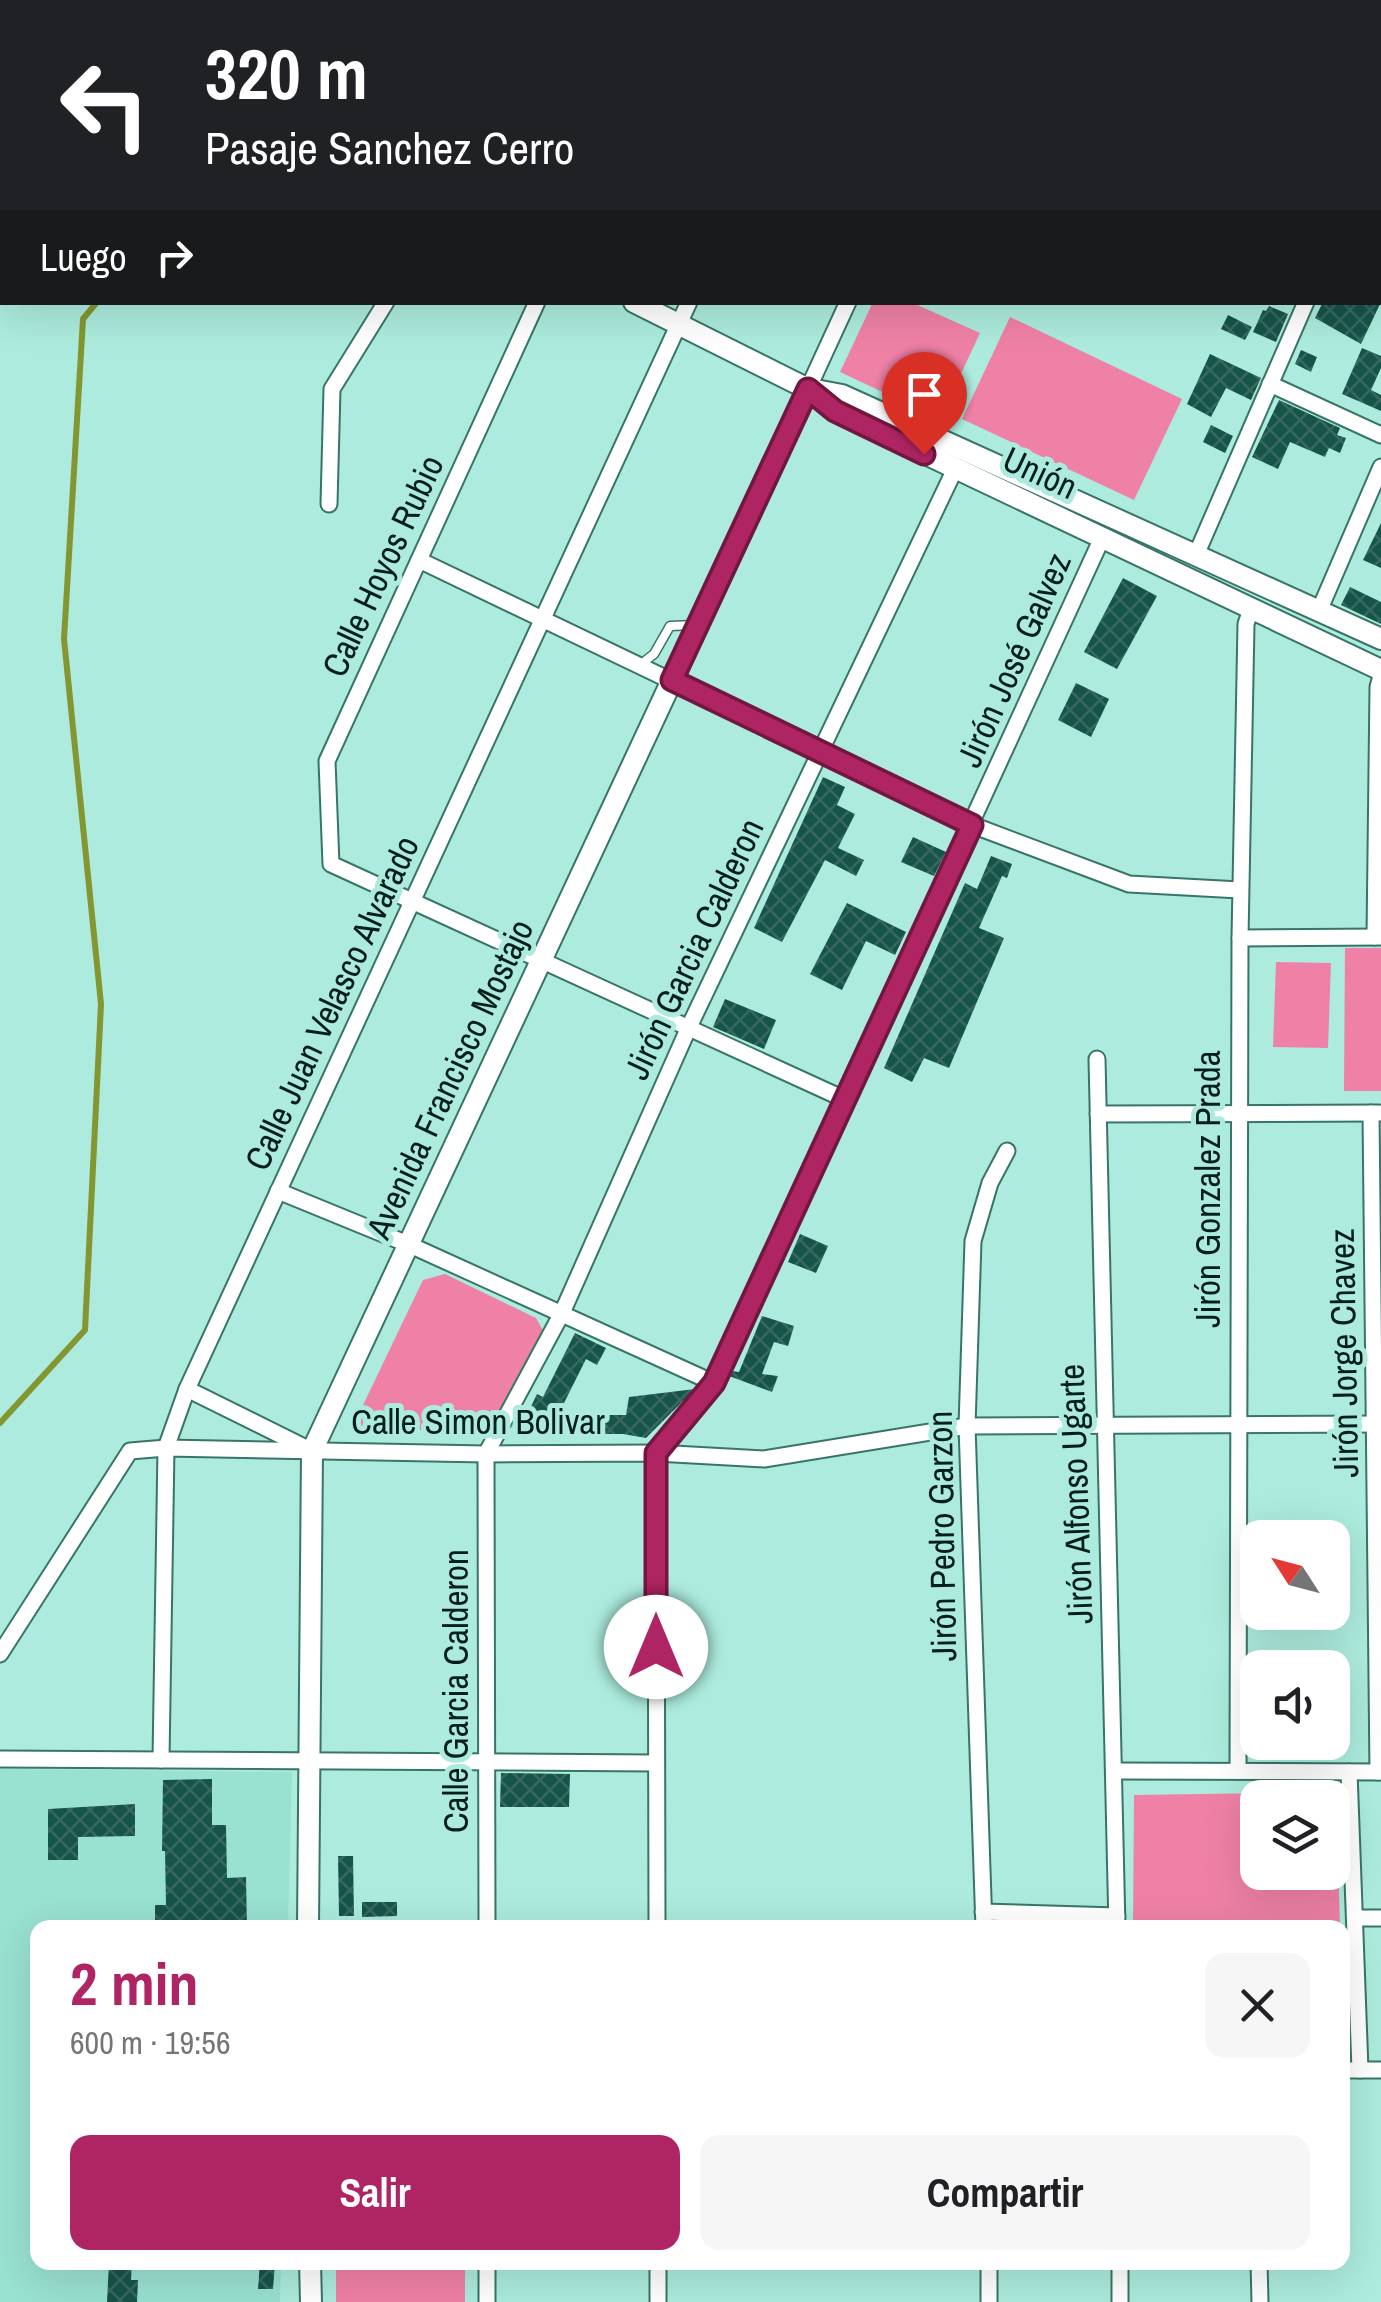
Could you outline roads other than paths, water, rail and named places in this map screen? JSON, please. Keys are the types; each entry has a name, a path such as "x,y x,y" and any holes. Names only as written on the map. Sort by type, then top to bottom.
{"street":[{"path":"329,504 332,389 384,305"},
{"name":"Calle Hoyos Rubio","path":"412,904 330,864 327,762 535,305"},
{"path":"640,305 808,389"},
{"name":"Calle Juan Velasco Alvarado","path":"161,1760 166,1448 186,1389 688,305"},
{"name":"Avenida Francisco Mostajo","path":"308,1920 312,1451 847,305"},
{"path":"1196,555 1305,305"},
{"path":"1270,384 1381,434"},
{"name":"Unión","path":"808,389 835,411 1381,673"},
{"name":"Unión","path":"808,389 842,394 1381,639"},
{"path":"1319,610 1381,467"},
{"name":"Jirón Garcia Calderon","path":"486,1454 562,1313 689,1027 954,468"},
{"name":"Jirón José Galvez","path":"656,1453 714,1383 1102,538"},
{"path":"418,560 972,825 1129,884 1240,890"},
{"name":"Jirón Gonzalez Prada","path":"1238,1771 1240,890 1246,624 1251,608"},
{"path":"1240,938 1378,937 1381,673"},
{"path":"412,904 844,1099"},
{"name":"Jirón Alfonso Ugarte","path":"1097,1058 1117,1920"},
{"path":"1098,1114 1376,1113"},
{"name":"Jirón Jorge Chavez","path":"1376,1113 1380,1772"},
{"name":"Jirón Pedro Garzon","path":"983,1920 968,1426 974,1241 990,1184 1008,1150"},
{"path":"278,1190 410,1245 714,1383"},
{"path":"186,1389 312,1451"},
{"name":"Calle Simon Bolivar","path":"0,1654 130,1451 166,1448 656,1453 764,1459 968,1426 1378,1424"},
{"path":"656,1453 657,1920"},
{"name":"Calle Garcia Calderon","path":"486,1454 486,1920"},
{"path":"0,1759 656,1764"},
{"path":"1115,1771 1380,1772"},
{"path":"1349,1772 1360,2070"},
{"path":"1356,1918 1381,1918"},
{"path":"1350,2070 1381,2070"},
{"path":"310,2270 311,2302"},
{"path":"487,2270 487,2302"},
{"path":"658,2270 658,2302"},
{"path":"989,2270 990,2302"},
{"path":"1120,2270 1120,2302"},
{"path":"1260,2270 1260,2302"}],"lane":[{"path":"640,664 654,654 670,626 698,624"}],"waterway":[{"path":"0,1423 85,1330 101,1004 64,639 83,319 95,305"}]}
